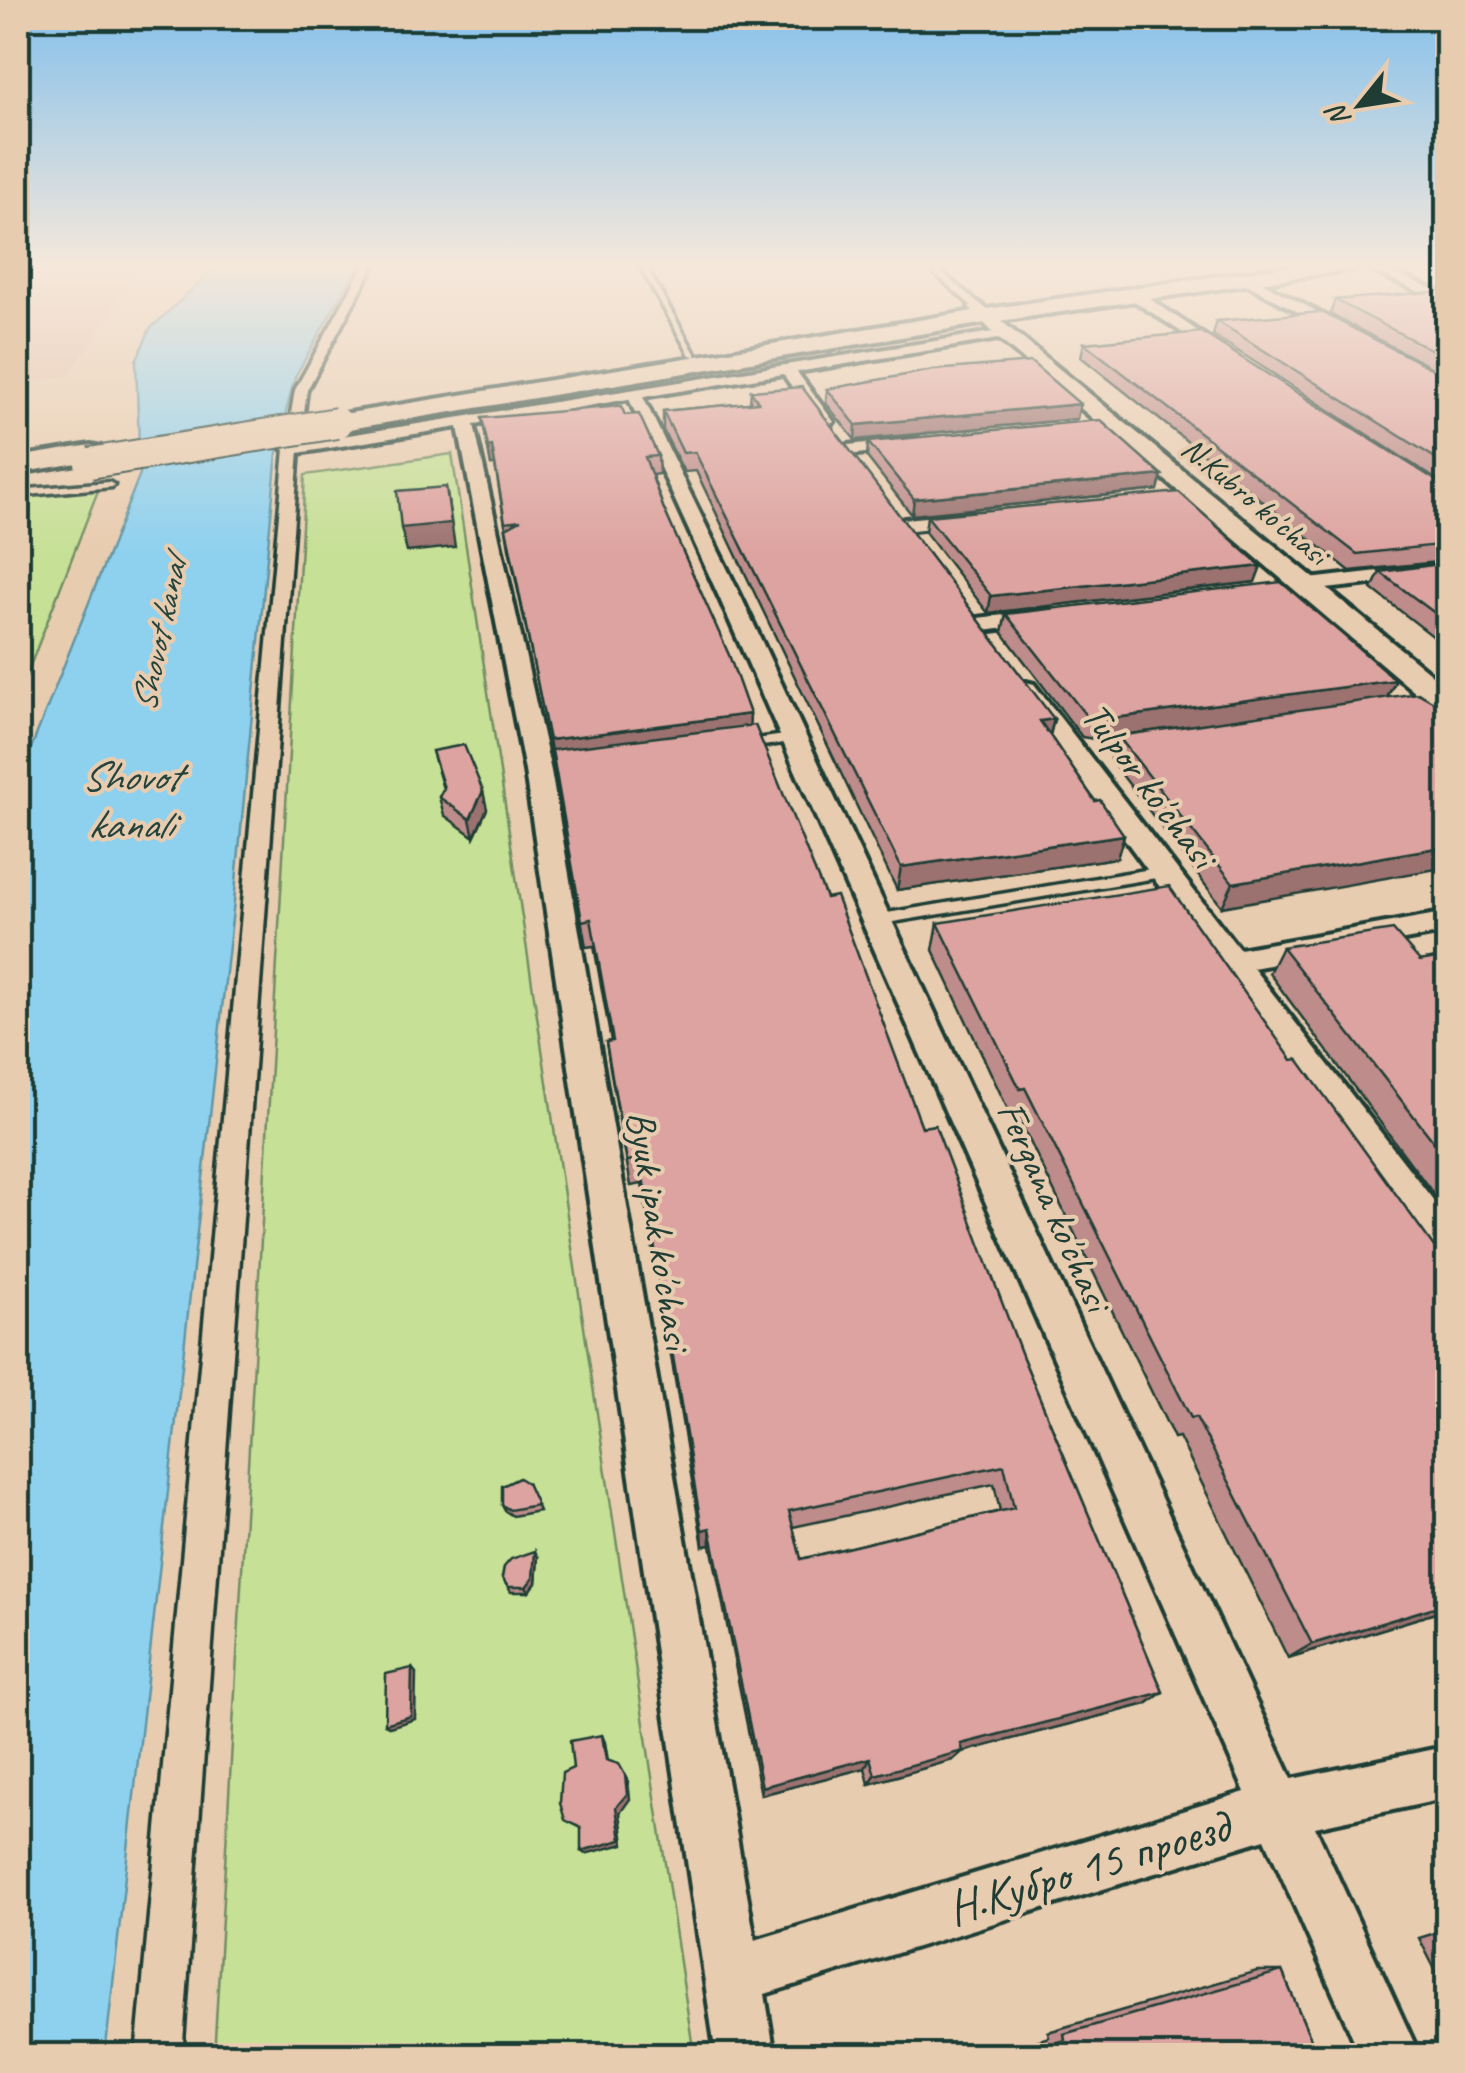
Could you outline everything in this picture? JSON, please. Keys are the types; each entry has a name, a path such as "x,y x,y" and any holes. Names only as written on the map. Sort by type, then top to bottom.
{"main road":[{"path":"18,474 97,467 335,419 667,360"},
{"path":"335,419 693,360"},
{"path":"18,464 97,467"}],"street":[{"path":"159,2056 292,449 301,390 317,360"},
{"path":"292,449 845,360"},
{"name":"N.Kubro ko'chasi","path":"1033,360 1103,425 1198,496 1446,701"},
{"path":"1233,360 1249,370"},
{"path":"787,369 856,461 923,442"},
{"name":"Fergana ko'chasi","path":"634,394 1392,2056"},
{"name":"Byuk ipak ko'chasi","path":"465,422 548,770 746,2056"},
{"path":"1161,500 1198,496"},
{"path":"921,548 898,518 987,517"},
{"path":"1271,590 1448,569"},
{"name":"Tulpor ko'chasi","path":"1071,614 971,617 1446,1244"},
{"path":"1403,705 1446,701"},
{"path":"1076,753 1112,748"},
{"path":"1232,961 1448,922"},
{"name":"Н.Кубро 15 проезд","path":"733,1976 1279,1808 1448,1772"}],"lane":[{"path":"18,494 97,467"},
{"path":"734,746 792,738"},
{"path":"874,920 1163,872"}],"shaded area":[{"path":"18,360 80,360 69,376 18,384"}],"green space":[{"path":"452,454 694,2055 214,2056 305,475"},
{"path":"99,488 18,697 18,498"}],"water":[{"name":"Shovot kanali","path":"305,360 295,377 278,442 235,892 105,2055 18,2055 18,781 140,474 136,361"}],"building":[{"path":"1106,360 1245,360 1448,488 1448,544 1357,554"},
{"path":"1279,360 1414,360 1448,377 1448,466"},
{"path":"1031,362 1080,404 856,425 827,389 933,370"},
{"path":"802,387 1054,719 1040,721 1095,801 1100,800 1124,835 901,867 695,452 683,453 663,411 758,402 751,391"},
{"path":"621,406 625,415 639,414 658,456 645,457 750,714 549,740 506,528 521,520 505,522 492,446 488,447 482,418"},
{"path":"1100,420 1162,475 914,499 868,442"},
{"path":"446,487 451,523 401,528 397,491"},
{"path":"1179,492 1261,566 991,596 927,516"},
{"path":"1448,563 1448,623 1380,572"},
{"path":"1281,582 1396,680 1100,720 1088,718 1006,614"},
{"path":"1418,693 1448,714 1448,846 1233,883 1118,736"},
{"path":"755,725 826,898 836,896 922,1127 935,1125 1023,1358 1163,1692 961,1744 963,1751 875,1775 870,1758 762,1787 710,1528 702,1530 640,1159 627,1161 606,1042 613,1041 591,919 582,921 552,750","holes":["1004,1465 1014,1508 801,1559 789,1511"]},
{"path":"464,745 483,791 470,819 439,797 444,788 432,751"},
{"path":"1169,886 1292,1060 1298,1059 1448,1266 1448,1603 1312,1644 1196,1417 1191,1418 1025,1088 1020,1089 938,923"},
{"path":"1393,930 1420,961 1448,956 1448,1160 1282,947"},
{"path":"519,1478 527,1483 537,1505 510,1510 502,1505 502,1486"},
{"path":"535,1551 533,1578 526,1587 508,1587 502,1578 504,1567 511,1559"},
{"path":"412,1668 411,1716 385,1724 386,1674"},
{"path":"602,1735 606,1760 619,1764 625,1775 627,1794 616,1807 621,1840 581,1851 581,1828 565,1820 560,1803 562,1773 573,1768 570,1741"},
{"path":"1282,1971 1318,2056 1016,2056 1065,2040 1064,2034"}],"water label":[{"name":"Shovot kanal","path":"159,635"}]}
